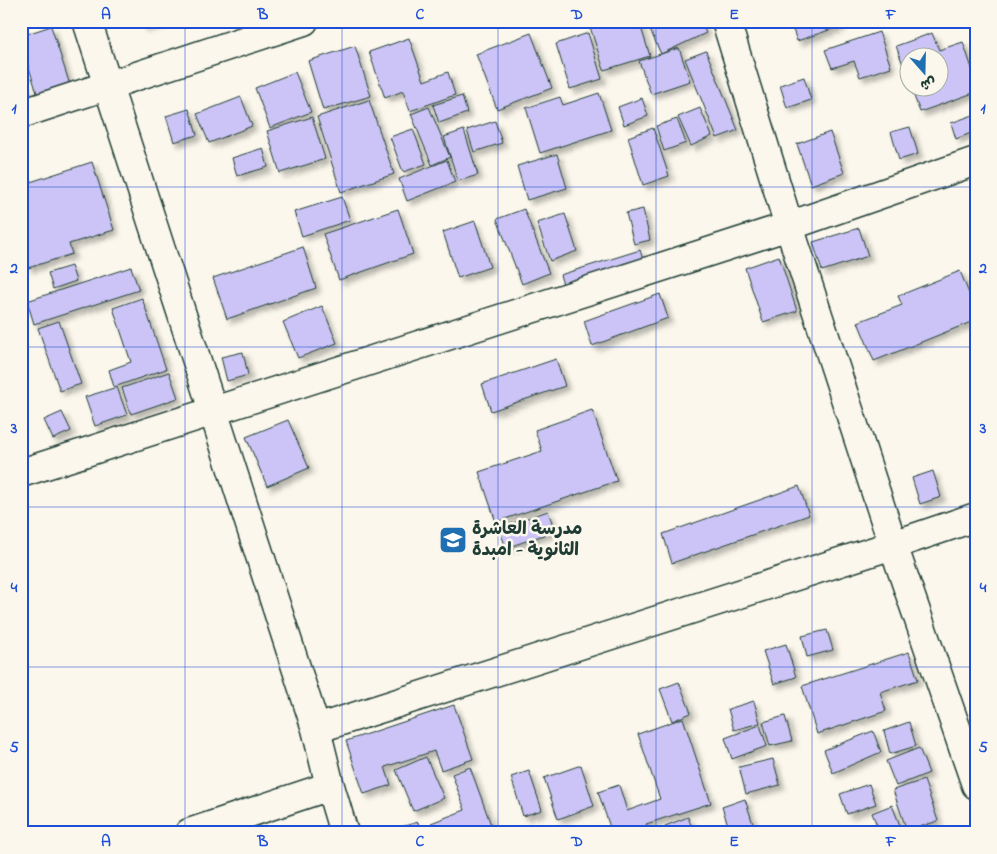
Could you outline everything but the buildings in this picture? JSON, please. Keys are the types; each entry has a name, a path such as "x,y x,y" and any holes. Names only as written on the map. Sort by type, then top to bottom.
{"street":[{"path":"87,21 316,729 344,833"},
{"path":"21,114 304,21"},
{"path":"726,21 789,226 893,545 976,785"},
{"path":"21,473 789,226 976,161"},
{"path":"316,729 976,517"},
{"path":"189,833 330,786"}],"place":[{"name":"مدرسة العاشرة الثانوية - امبدة","path":"453,540"}]}
